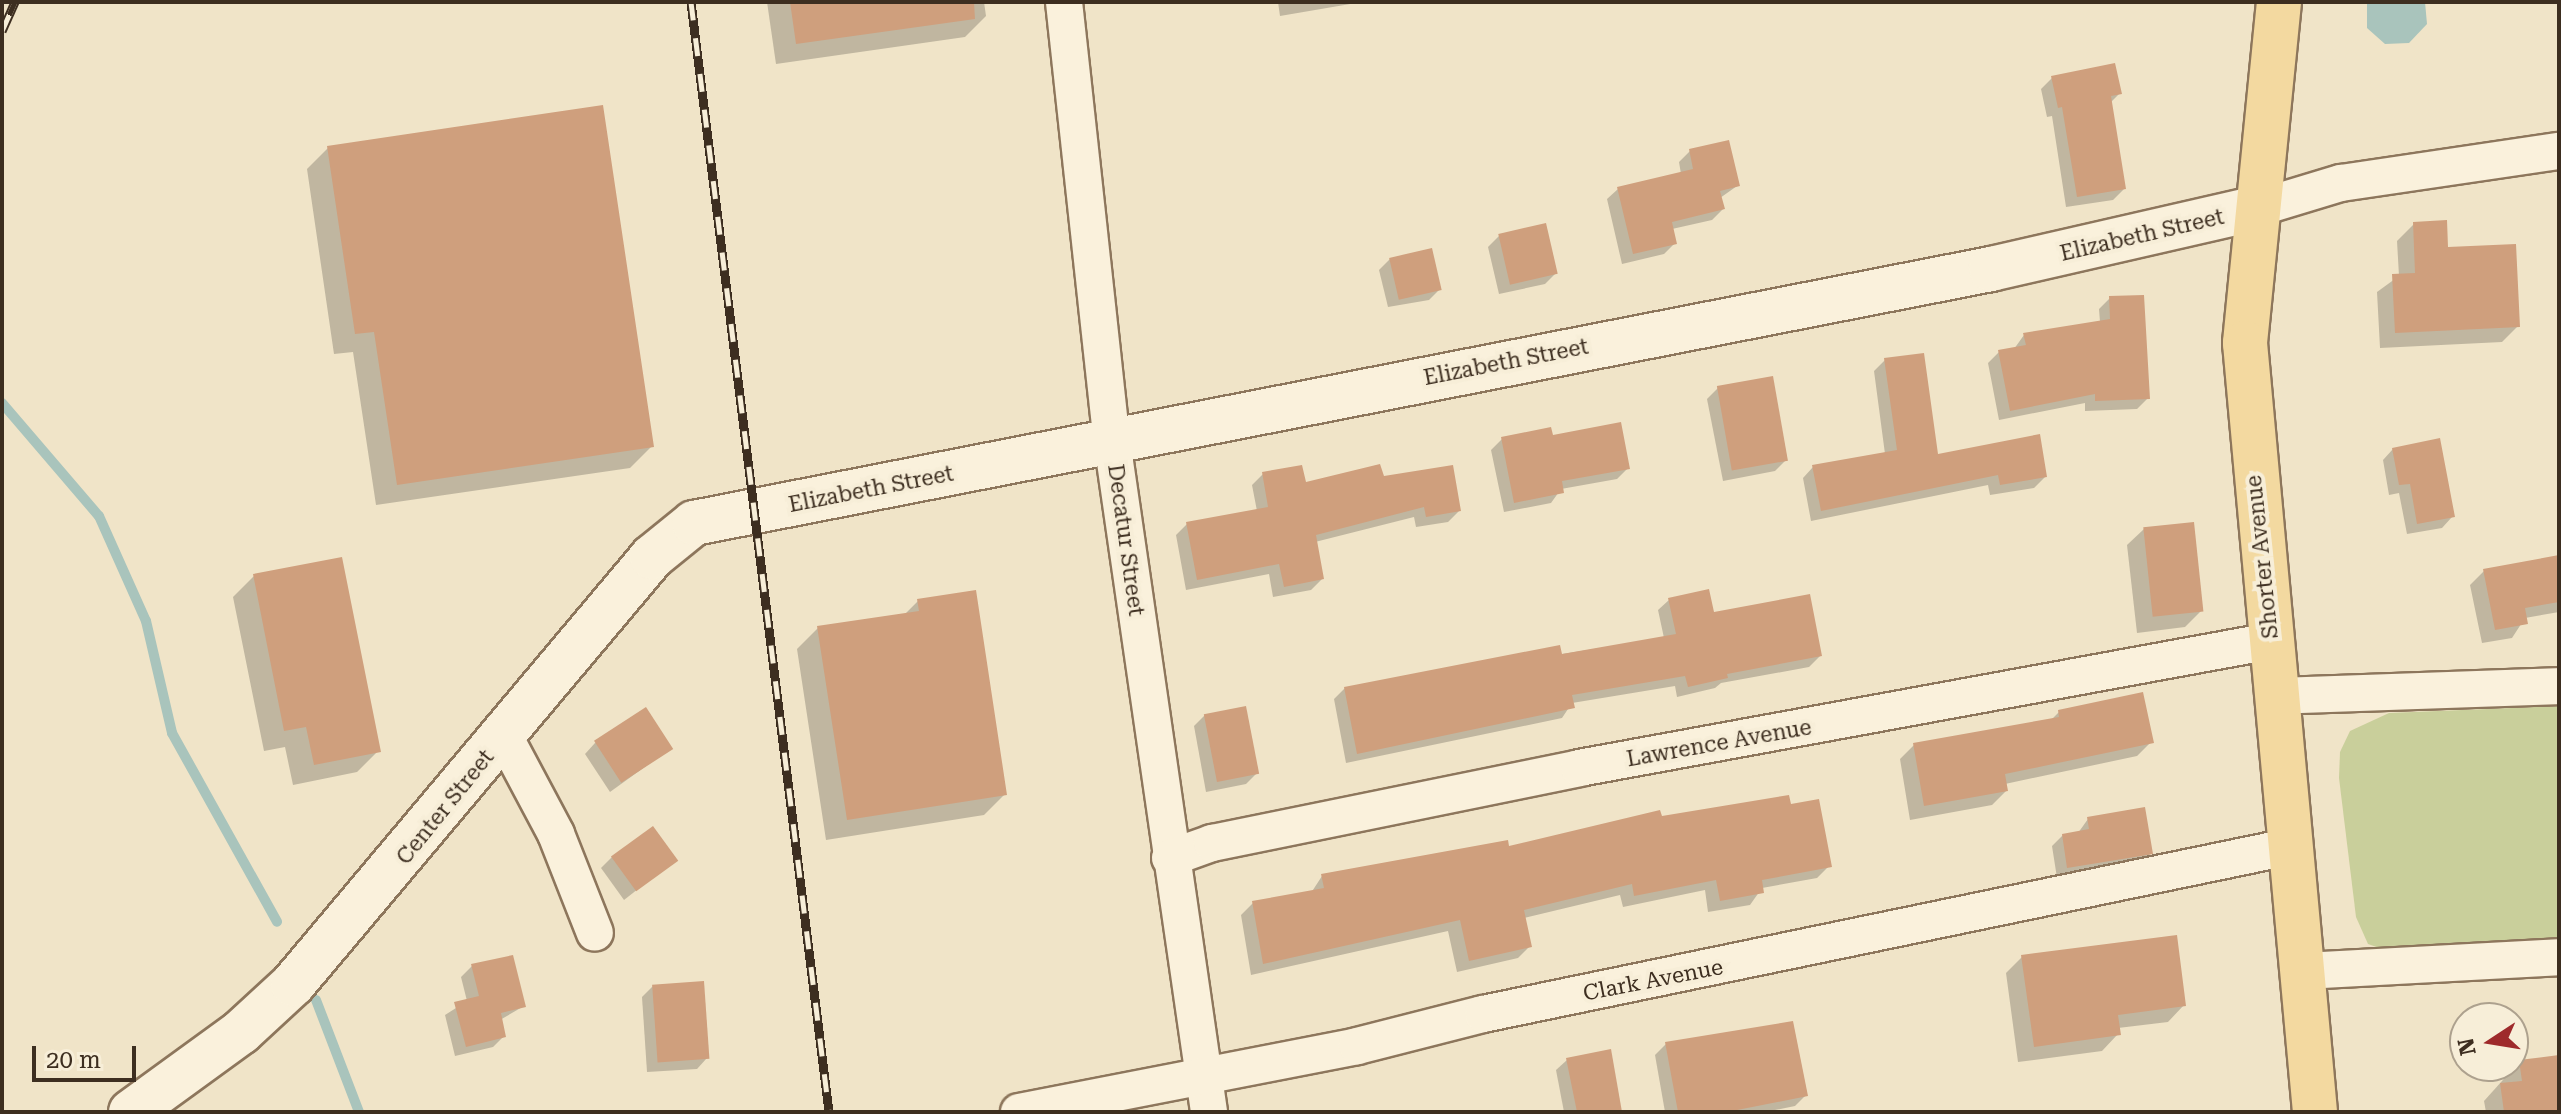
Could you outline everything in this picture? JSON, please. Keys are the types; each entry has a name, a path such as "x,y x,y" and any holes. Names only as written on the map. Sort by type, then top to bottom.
{"main road":[{"name":"Shorter Avenue","path":"2279,2 2245,343 2288,847 2315,1112"}],"street":[{"name":"Decatur Street","path":"1064,2 1112,441 1200,1077 1209,1112"},
{"path":"2258,208 2341,183 2559,151"},
{"name":"Elizabeth Street","path":"754,512 1991,269 2258,208"},
{"name":"Center Street","path":"131,1112 241,1032 293,984 676,533 712,518 754,512"},
{"name":"Lawrence Avenue","path":"1170,858 1212,843 1579,768 2271,641"},
{"path":"2275,696 2559,686"},
{"path":"504,736 556,834 595,933"},
{"name":"Clark Avenue","path":"1019,1112 1200,1077 2288,847"},
{"path":"2303,971 2559,957"}],"green space":[{"path":"2559,706 2559,943 2388,951 2368,944 2356,917 2339,778 2340,752 2350,731 2389,713"}],"water":[{"path":"2367,2 2425,2 2427,24 2409,43 2385,44 2367,28"}],"building":[{"path":"790,2 974,2 975,19 796,44"},
{"path":"2115,63 2122,94 2111,96 2126,189 2077,197 2062,107 2058,108 2051,76"},
{"path":"603,105 654,447 397,485 374,332 355,334 327,146"},
{"path":"1729,140 1740,186 1720,191 1725,209 1672,222 1677,244 1633,254 1617,187 1693,169 1689,149"},
{"path":"2447,220 2448,247 2516,244 2520,327 2395,333 2392,274 2415,273 2413,222"},
{"path":"1546,223 1558,274 1510,285 1498,234"},
{"path":"1432,248 1442,290 1399,300 1389,258"},
{"path":"2144,295 2150,399 2095,401 2095,394 2010,411 1998,350 2026,345 2023,333 2110,319 2109,296"},
{"path":"1924,353 1938,454 2040,434 2047,477 2000,485 1998,475 1821,511 1812,465 1897,450 1884,358"},
{"path":"1773,376 1788,461 1732,471 1717,386"},
{"path":"1621,422 1630,469 1562,481 1564,493 1514,503 1501,437 1551,427 1553,435"},
{"path":"2440,438 2455,517 2417,524 2410,484 2399,485 2392,448"},
{"path":"1380,464 1384,476 1453,465 1461,511 1426,517 1424,507 1316,535 1324,579 1284,587 1279,564 1197,580 1186,522 1268,507 1262,472 1302,465 1306,482"},
{"path":"2194,522 2203,612 2153,617 2143,527"},
{"path":"2559,555 2559,602 2525,608 2528,624 2495,630 2483,569"},
{"path":"342,557 381,752 314,765 306,727 284,731 253,574"},
{"path":"1709,589 1714,612 1810,594 1822,656 1727,674 1728,678 1688,687 1685,676 1572,695 1575,708 1357,754 1344,687 1560,645 1562,654 1676,634 1668,598"},
{"path":"976,590 1007,795 847,820 817,626 919,611 917,599"},
{"path":"2143,692 2154,743 2005,774 2008,791 1924,806 1913,743 2059,717 2058,710"},
{"path":"1246,706 1259,774 1217,782 1204,714"},
{"path":"646,707 673,749 621,783 594,741"},
{"path":"1789,795 1791,804 1819,799 1832,867 1762,880 1764,893 1720,901 1716,880 1634,896 1632,884 1524,910 1532,947 1469,961 1460,920 1263,964 1252,901 1324,888 1321,874 1508,840 1509,846 1660,810 1662,816"},
{"path":"2145,807 2153,854 2067,868 2062,834 2089,829 2087,817"},
{"path":"653,826 678,861 636,891 611,857"},
{"path":"2177,935 2186,1006 2118,1015 2121,1035 2034,1047 2021,955"},
{"path":"513,955 526,1007 501,1013 506,1037 466,1047 454,1002 479,996 471,964"},
{"path":"704,981 709,1059 658,1062 652,985"},
{"path":"1793,1021 1808,1096 1727,1112 1678,1112 1665,1042"},
{"path":"1611,1049 1622,1112 1577,1112 1566,1058"},
{"path":"2559,1055 2559,1112 2504,1112 2500,1083 2529,1082 2529,1059"}],"waterway":[{"path":"2,403 99,516 146,621 172,733 277,922"},
{"path":"316,1000 359,1112"}],"railway":[{"path":"2,31 15,2"},
{"path":"691,2 829,1112"}]}
